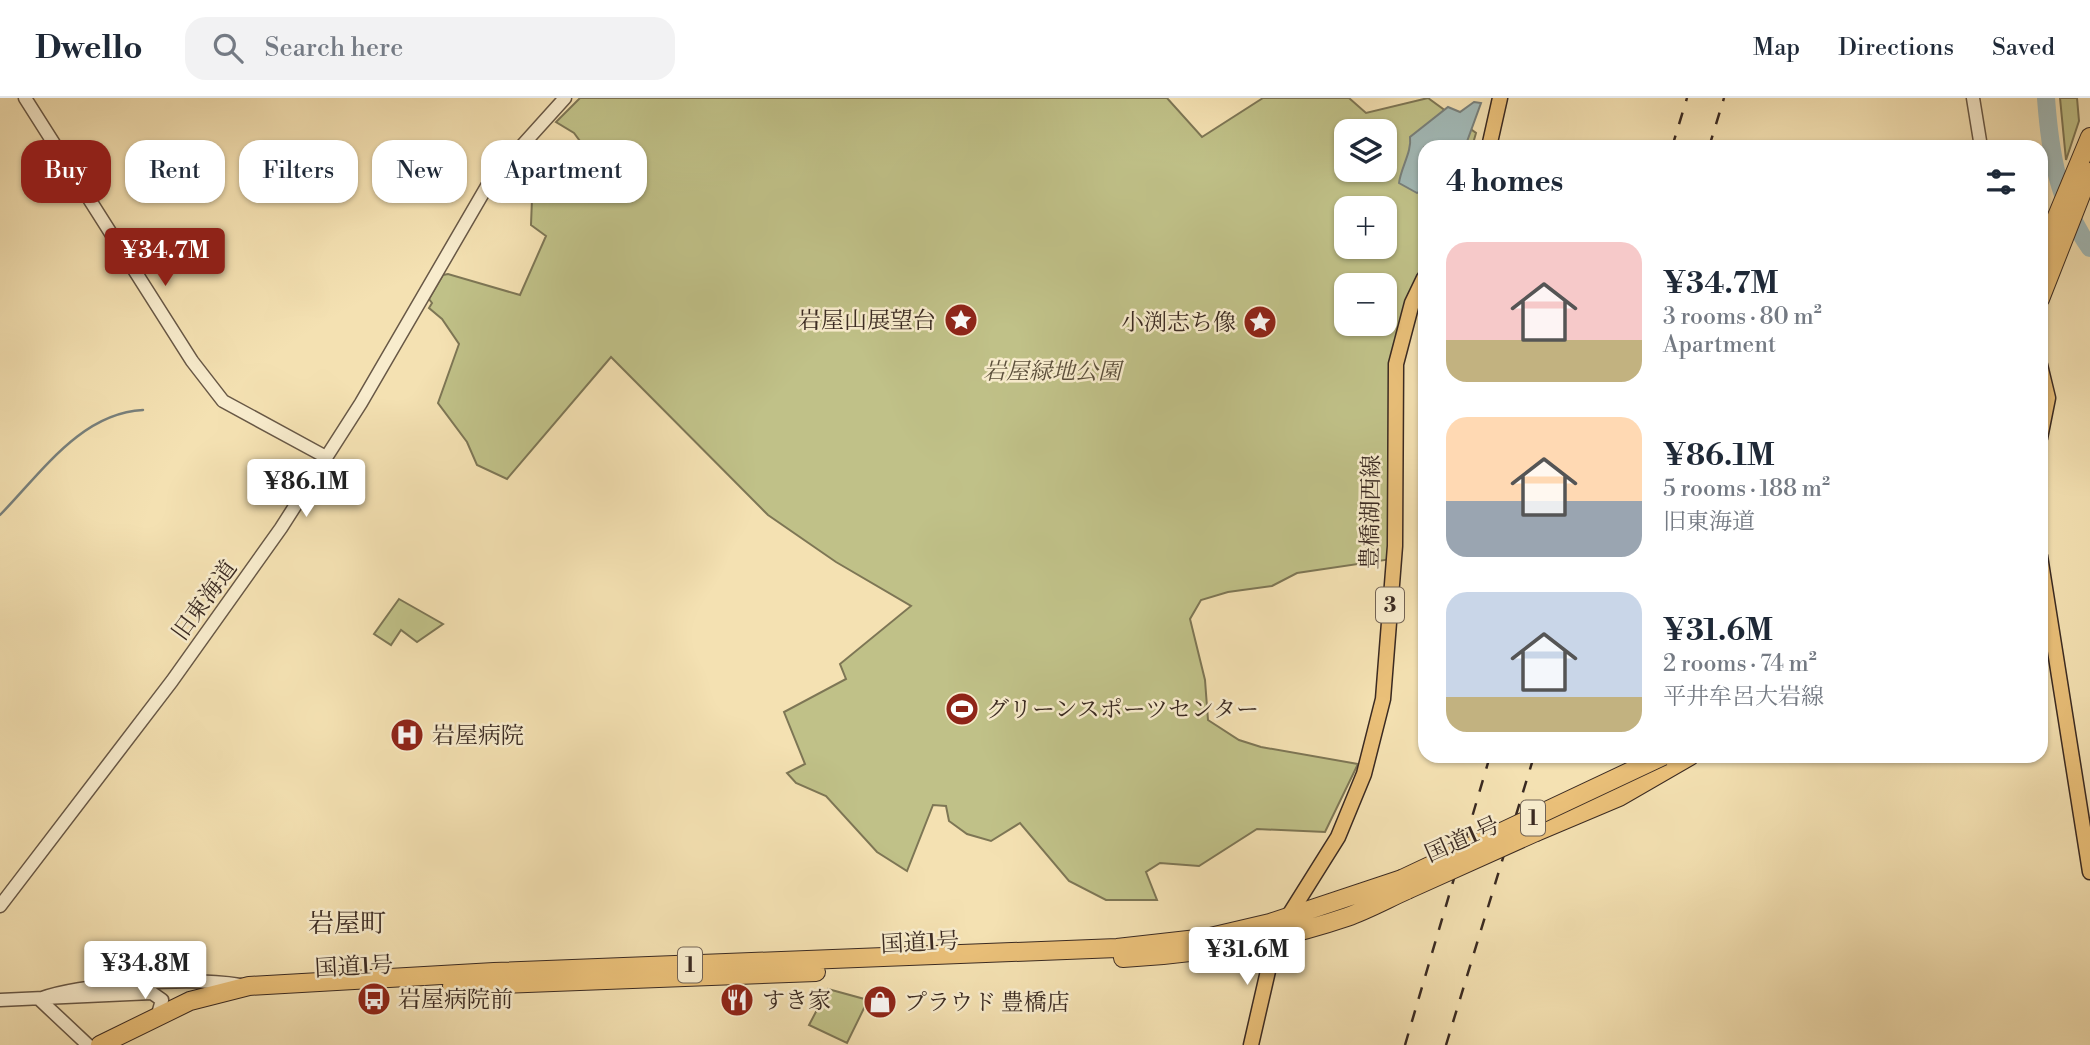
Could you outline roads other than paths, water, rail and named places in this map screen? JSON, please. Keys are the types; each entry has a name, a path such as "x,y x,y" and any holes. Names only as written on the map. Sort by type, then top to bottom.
{"highway":[{"path":"2048,238 2090,137"},
{"path":"2048,278 2090,172"},
{"name":"国道1号","path":"122,1045 196,1012 270,995 1177,955 1276,936 1348,917 1404,885 1649,763"},
{"name":"国道1号","path":"100,1045 158,1014 190,1001 249,986 494,972 1117,948 1206,938 1404,885 1619,797 1678,763"}],"main road":[{"path":"1491,140 1500,98"},
{"name":"豊橋湖西線","path":"1276,936 1338,837 1364,774 1383,699 1395,546 1396,364 1412,303 1418,290"},
{"path":"2048,607 2090,872"},
{"path":"1251,1045 1276,936"}],"street":[{"path":"25,98 192,361 223,401 326,457"},
{"name":"旧東海道","path":"0,906 172,681 281,528 490,181 565,98"},
{"path":"1973,98 1980,140"},
{"path":"39,999 79,989 137,985 210,982 249,986"},
{"path":"0,1000 152,993 162,1000 158,1014"},
{"path":"39,999 88,1045"}],"water":[{"path":"1474,102 1481,103 1468,140 1418,140 1418,193 1399,183 1410,137 1448,107 1460,112"}],"waterway":[{"path":"2046,98 2057,177 2070,213 2090,248"},
{"path":"0,515 47,464 81,433 121,414 143,410"}],"railway":[{"path":"1674,140 1687,98"},
{"path":"1711,140 1724,98"},
{"path":"1405,1045 1488,763"},
{"path":"1446,1045 1532,763"}],"place":[{"name":"岩屋山展望台","path":"961,320"},
{"name":"小渕志ち像","path":"1260,322"},
{"name":"グリーンスポーツセンター","path":"962,709"},
{"name":"岩屋病院","path":"407,735"},
{"name":"岩屋病院前","path":"374,999"},
{"name":"すき家","path":"737,1000"},
{"name":"プラウド 豊橋店","path":"880,1002"}],"district":[{"name":"岩屋町","path":"347,923"}],"park label":[{"name":"岩屋緑地公園","path":"1052,371"}]}
